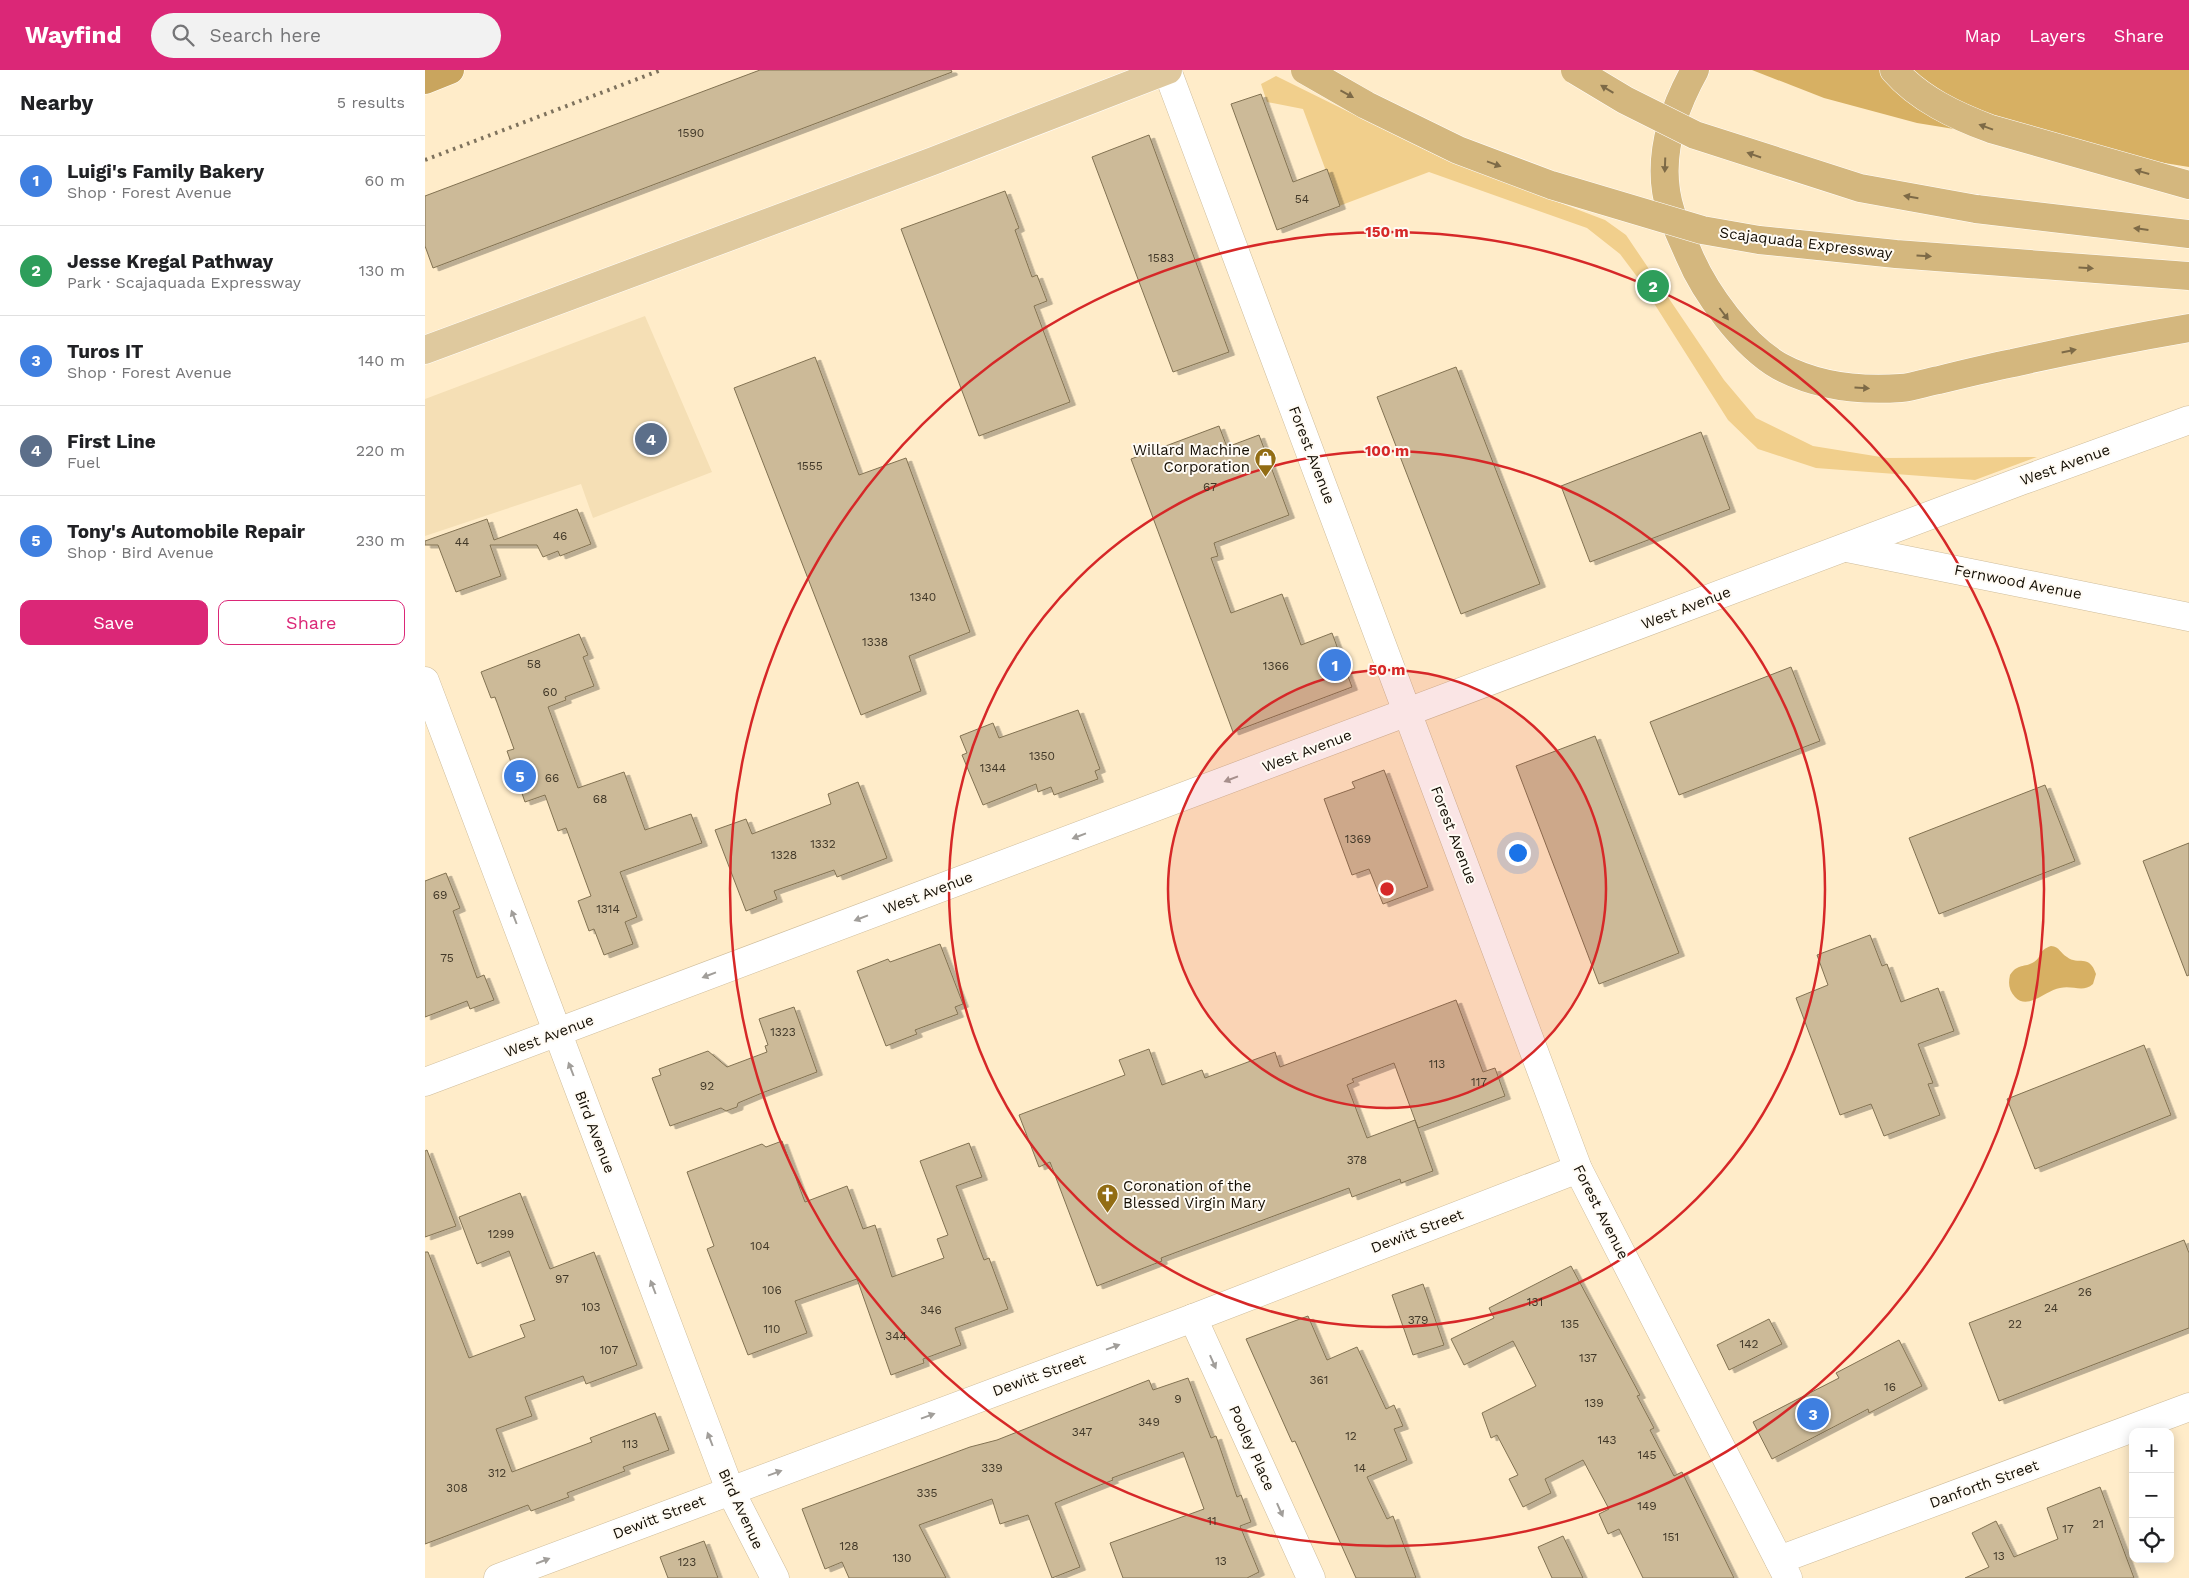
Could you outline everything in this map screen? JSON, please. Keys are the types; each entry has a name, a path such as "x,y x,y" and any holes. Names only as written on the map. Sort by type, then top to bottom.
{"highway":[{"path":"425,80 450,70"},
{"name":"Scajaquada Expressway","path":"1305,70 1366,104 1457,150 1559,187 1702,230 1759,240 1896,254 2189,276"},
{"path":"1575,70 1625,100 1695,135 1859,188 1976,209 2189,234"},
{"path":"1695,70 1679,98 1670,127 1665,160 1665,183 1671,212 1692,261 1725,316 1744,336 1777,365 1798,375 1831,384 1861,389 1903,388 2021,361 2189,328"},
{"path":"1894,70 1929,99 1960,117 1991,129 2189,185"}],"main road":[{"path":"425,350 933,161 1167,70"}],"street":[{"name":"Forest Avenue","path":"1167,70 1578,1168 1783,1569"},
{"name":"West Avenue","path":"425,1082 2021,481 2189,420"},
{"name":"Fernwood Avenue","path":"1847,548 2189,617"},
{"name":"Bird Avenue","path":"425,681 730,1490 775,1578"},
{"name":"Dewitt Street","path":"498,1578 1193,1318 1578,1168"},
{"name":"Pooley Place","path":"1193,1318 1311,1578"},
{"name":"Danforth Street","path":"1783,1569 2189,1407"}],"shaded area":[{"path":"1752,70 2189,70 2189,167 1917,123 1824,98"},
{"path":"1276,76 1442,158 1605,220 1626,235 1724,380 1756,418 1813,446 1887,458 2037,457 1975,480 1816,468 1758,449 1728,420 1638,278 1620,254 1587,228 1429,172 1339,206 1303,109 1267,102 1261,84"},
{"path":"645,316 712,472 593,518 581,484 425,536 425,399"},
{"path":"2051,946 2071,959 2090,964 2096,974 2093,984 2085,988 2060,988 2031,1001 2020,1001 2010,989 2010,975 2018,967 2034,962 2044,949"}],"building":[{"path":"760,70 951,70 952,72 433,268 425,246 425,196"},
{"path":"1261,94 1293,182 1327,169 1340,206 1277,230 1231,104"},
{"path":"1149,135 1229,352 1173,372 1092,157"},
{"path":"1005,191 1019,228 1015,230 1032,277 1037,275 1047,301 1034,306 1070,402 979,436 901,229"},
{"path":"815,357 859,475 906,458 970,632 909,656 921,691 861,715 734,388"},
{"path":"1456,367 1540,584 1461,614 1377,397"},
{"path":"1219,426 1227,447 1259,435 1289,515 1214,543 1218,556 1211,558 1231,613 1282,594 1301,645 1332,633 1352,687 1233,732 1131,459"},
{"path":"1701,432 1730,509 1590,562 1561,486"},
{"path":"577,509 591,544 560,556 558,551 543,557 537,545 490,545 501,576 456,592 438,545 425,545 425,541 487,519 494,540"},
{"path":"579,634 588,655 583,657 594,686 565,697 566,700 548,707 578,788 624,772 645,830 691,814 702,843 620,872 637,917 625,922 633,944 604,955 594,929 589,931 578,901 591,896 566,828 558,831 545,795 525,802 507,751 514,749 495,697 491,698 481,672"},
{"path":"1791,667 1820,741 1679,795 1650,722"},
{"path":"1078,710 1100,769 1095,771 1098,779 1054,795 1051,787 1038,792 1036,784 983,805 962,755 967,753 960,736 993,723 999,738"},
{"path":"1595,736 1679,953 1599,984 1516,766"},
{"path":"1384,770 1428,887 1383,904 1369,869 1352,875 1324,799 1355,788 1352,782"},
{"path":"858,782 887,858 837,877 834,870 774,891 777,899 746,911 715,830 746,819 752,834 831,804 828,794"},
{"path":"2045,785 2075,861 1939,914 1909,838"},
{"path":"2189,843 2189,975 2187,976 2143,861"},
{"path":"446,873 460,908 453,911 477,978 484,975 494,1000 470,1009 467,1001 425,1017 425,881"},
{"path":"1870,935 1882,966 1887,964 1901,1002 1938,988 1954,1031 1918,1044 1933,1083 1928,1084 1940,1115 1884,1136 1871,1104 1840,1115 1796,998 1828,985 1817,955"},
{"path":"940,944 963,1004 955,1007 958,1014 915,1030 917,1034 886,1046 857,971 888,959 890,962"},
{"path":"1456,1000 1483,1072 1495,1068 1505,1096 1418,1128 1394,1063 1352,1079 1354,1082 1347,1085 1367,1138 1415,1120 1433,1171 1401,1183 1400,1179 1352,1197 1349,1188 1161,1258 1162,1261 1097,1286 1050,1162 1039,1167 1019,1115 1125,1075 1119,1060 1149,1049 1162,1085 1202,1070 1205,1078 1275,1052 1280,1067"},
{"path":"794,1007 817,1072 738,1103 737,1107 726,1111 721,1108 670,1126 652,1078 661,1075 659,1069 708,1051 727,1067 767,1052 765,1046 768,1045 759,1019"},
{"path":"2144,1045 2171,1115 2035,1169 2007,1099"},
{"path":"782,1141 805,1202 847,1186 863,1229 875,1225 892,1277 944,1258 937,1239 948,1235 920,1161 969,1143 982,1177 956,1186 984,1260 989,1258 1008,1309 955,1328 961,1345 923,1359 924,1363 891,1375 857,1279 795,1301 807,1333 748,1355 707,1249 714,1246 687,1172 762,1144 766,1147"},
{"path":"427,1150 456,1226 425,1237 425,1151"},
{"path":"520,1193 550,1269 594,1252 637,1365 586,1384 583,1376 525,1397 532,1416 496,1429 512,1472 592,1442 590,1438 655,1413 669,1450 623,1467 625,1471 567,1493 569,1497 531,1511 528,1505 425,1544 425,1252 428,1252 469,1358 525,1337 520,1325 535,1320 509,1251 477,1264 459,1217"},
{"path":"2184,1240 2189,1253 2189,1328 1999,1401 1969,1323"},
{"path":"1571,1266 1640,1395 1637,1396 1654,1428 1650,1430 1674,1476 1682,1472 1734,1578 1643,1578 1619,1529 1608,1534 1599,1514 1609,1509 1583,1460 1545,1479 1551,1493 1523,1507 1509,1479 1518,1475 1497,1435 1491,1438 1482,1413 1536,1386 1513,1341 1464,1365 1451,1339 1494,1318 1489,1308"},
{"path":"1423,1284 1444,1345 1413,1355 1392,1295"},
{"path":"1308,1316 1327,1360 1357,1347 1386,1409 1394,1405 1403,1426 1394,1429 1407,1460 1367,1477 1387,1519 1393,1516 1416,1578 1356,1578 1295,1441 1292,1442 1246,1339"},
{"path":"1769,1319 1782,1344 1729,1370 1717,1345"},
{"path":"1899,1340 1922,1386 1869,1413 1868,1409 1772,1459 1753,1422 1839,1378 1836,1373"},
{"path":"1188,1378 1211,1438 1216,1436 1237,1497 1241,1495 1251,1522 1240,1526 1259,1572 1247,1578 1123,1578 1110,1543 1204,1509 1183,1452 1112,1478 1113,1480 1055,1503 1080,1567 1052,1578 1028,1515 1000,1524 992,1499 919,1525 946,1578 849,1578 842,1562 825,1569 802,1509 970,1447 997,1440 1149,1380 1153,1390"},
{"path":"2100,1487 2134,1578 1965,1578 1989,1567 1972,1533 1996,1521 2014,1557 2058,1539 2047,1508"},
{"path":"1563,1536 1583,1578 1552,1578 1538,1547"},
{"path":"704,1541 718,1578 668,1578 660,1557"}],"railway":[{"path":"425,160 661,70"}],"place":[{"name":"Jesse Kregal Pathway","path":"1653,286"},
{"name":"First Line","path":"651,439"},
{"name":"Willard Machine Corporation","path":"1266,478"},
{"name":"Luigi's Family Bakery","path":"1335,665"},
{"name":"Tony's Automobile Repair","path":"520,776"},
{"name":"Coronation of the Blessed Virgin Mary","path":"1107,1214"},
{"name":"Turos IT","path":"1813,1414"}]}
